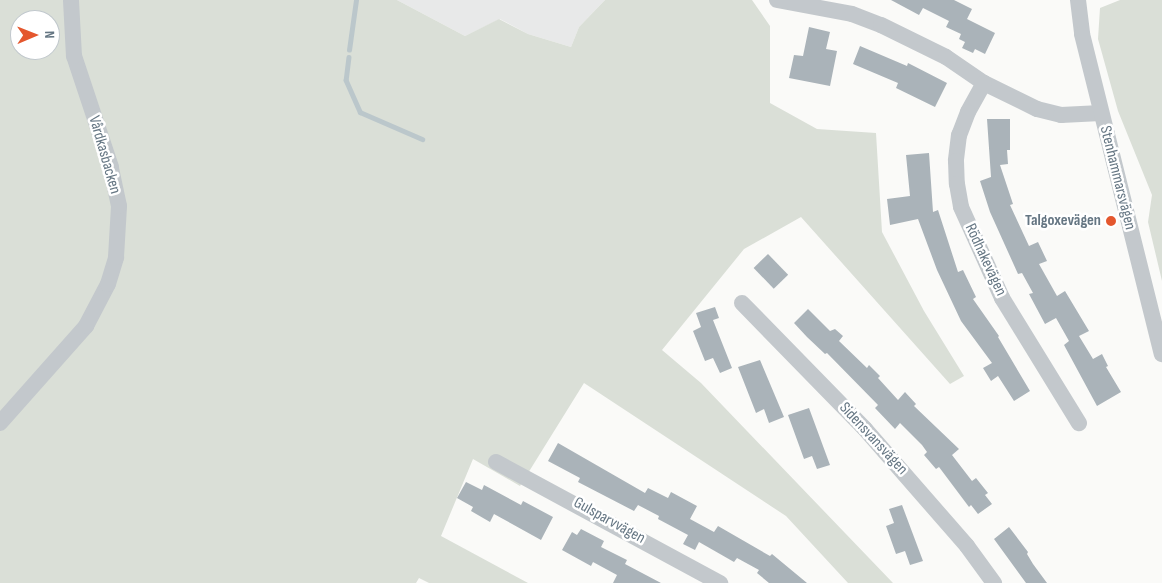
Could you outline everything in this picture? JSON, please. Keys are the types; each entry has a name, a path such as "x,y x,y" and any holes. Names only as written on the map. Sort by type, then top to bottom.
{"street":[{"name":"Vårdkasbacken","path":"0,423 86,326 108,284 116,257 119,206 111,167 74,56 71,0"},
{"path":"776,0 852,14 881,25 946,57 984,83 1037,109 1061,115 1101,113"},
{"name":"Stenhammarsvägen","path":"1078,0 1082,34 1162,354"},
{"name":"Rödhakevägen","path":"984,83 968,112 959,135 956,168 962,207 1002,298 1079,423"},
{"name":"Sidensvansvägen","path":"742,304 878,443 967,546 994,583"},
{"name":"Gulsparvvägen","path":"496,462 720,583"}],"shaded area":[{"path":"0,0 397,0 465,36 499,19 528,34 571,47 579,27 605,0 752,0 770,26 770,103 817,129 876,133 882,232 924,311 964,376 950,384 801,217 744,249 662,350 701,383 893,583 848,583 786,516 584,383 520,486 473,459 441,536 528,583 429,583 419,578 416,583 0,583"},
{"path":"397,0 605,0 579,27 571,47 528,34 500,19 465,36"},
{"path":"1120,0 1162,0 1162,281 1148,222 1152,195 1118,111 1098,39 1100,8"}],"building":[{"path":"891,0 954,0 972,9 967,19 995,33 985,54 975,49 973,53 962,48 965,42 959,39 961,34 946,27 949,21 923,8 919,15"},
{"path":"809,27 830,32 826,49 837,51 830,86 789,78 794,55 803,56"},
{"path":"860,46 907,66 908,63 947,83 935,107 896,88 898,83 853,64"},
{"path":"987,119 1010,119 1010,150 1007,150 1008,164 1000,165 1013,204 1010,205 1029,246 1038,242 1047,261 1039,264 1057,296 1065,291 1089,331 1079,336 1093,359 1102,354 1108,366 1106,367 1121,392 1097,406 1064,345 1069,341 1056,318 1045,324 1029,294 1033,293 1022,273 1018,274 990,212 980,181 991,177"},
{"path":"929,153 933,212 938,210 958,272 963,270 976,297 973,299 999,336 1030,391 1014,401 998,376 991,381 983,368 992,363 961,321 937,270 918,219 890,225 887,199 910,196 906,155"},
{"path":"768,254 788,275 774,289 754,268"},
{"path":"715,307 719,318 713,320 732,368 720,373 713,358 705,361 693,331 701,327 696,313"},
{"path":"808,309 830,331 835,329 843,336 839,341 867,368 869,365 880,376 878,378 898,400 905,392 916,404 914,406 959,449 952,455 972,481 976,478 988,493 985,495 992,504 978,514 971,505 969,507 939,467 936,469 924,455 927,452 922,445 900,423 895,429 875,408 878,405 827,353 825,354 807,337 794,323"},
{"path":"760,360 784,417 769,423 764,409 756,413 738,367"},
{"path":"809,408 830,465 817,469 812,456 804,459 788,415"},
{"path":"558,443 645,493 648,488 668,498 671,492 697,506 690,519 714,532 718,526 770,556 772,554 807,583 769,583 757,573 759,570 737,558 734,562 699,542 695,550 683,544 688,535 658,519 659,516 638,505 634,511 578,482 580,478 548,461"},
{"path":"466,482 482,490 484,485 521,505 523,501 553,517 541,540 494,514 490,522 471,511 473,507 457,498"},
{"path":"902,505 923,561 910,565 905,551 896,554 886,526 894,523 889,509"},
{"path":"1009,527 1028,552 1027,554 1033,564 1047,583 1026,583 994,539"},
{"path":"581,529 604,541 601,547 627,560 625,564 661,583 613,583 617,575 593,562 591,566 562,550 572,532 577,535"}],"waterway":[{"path":"349,50 356,0"},
{"path":"349,57 346,80 360,112 422,139"}],"place":[{"name":"Talgoxevägen","path":"1111,221"}]}
